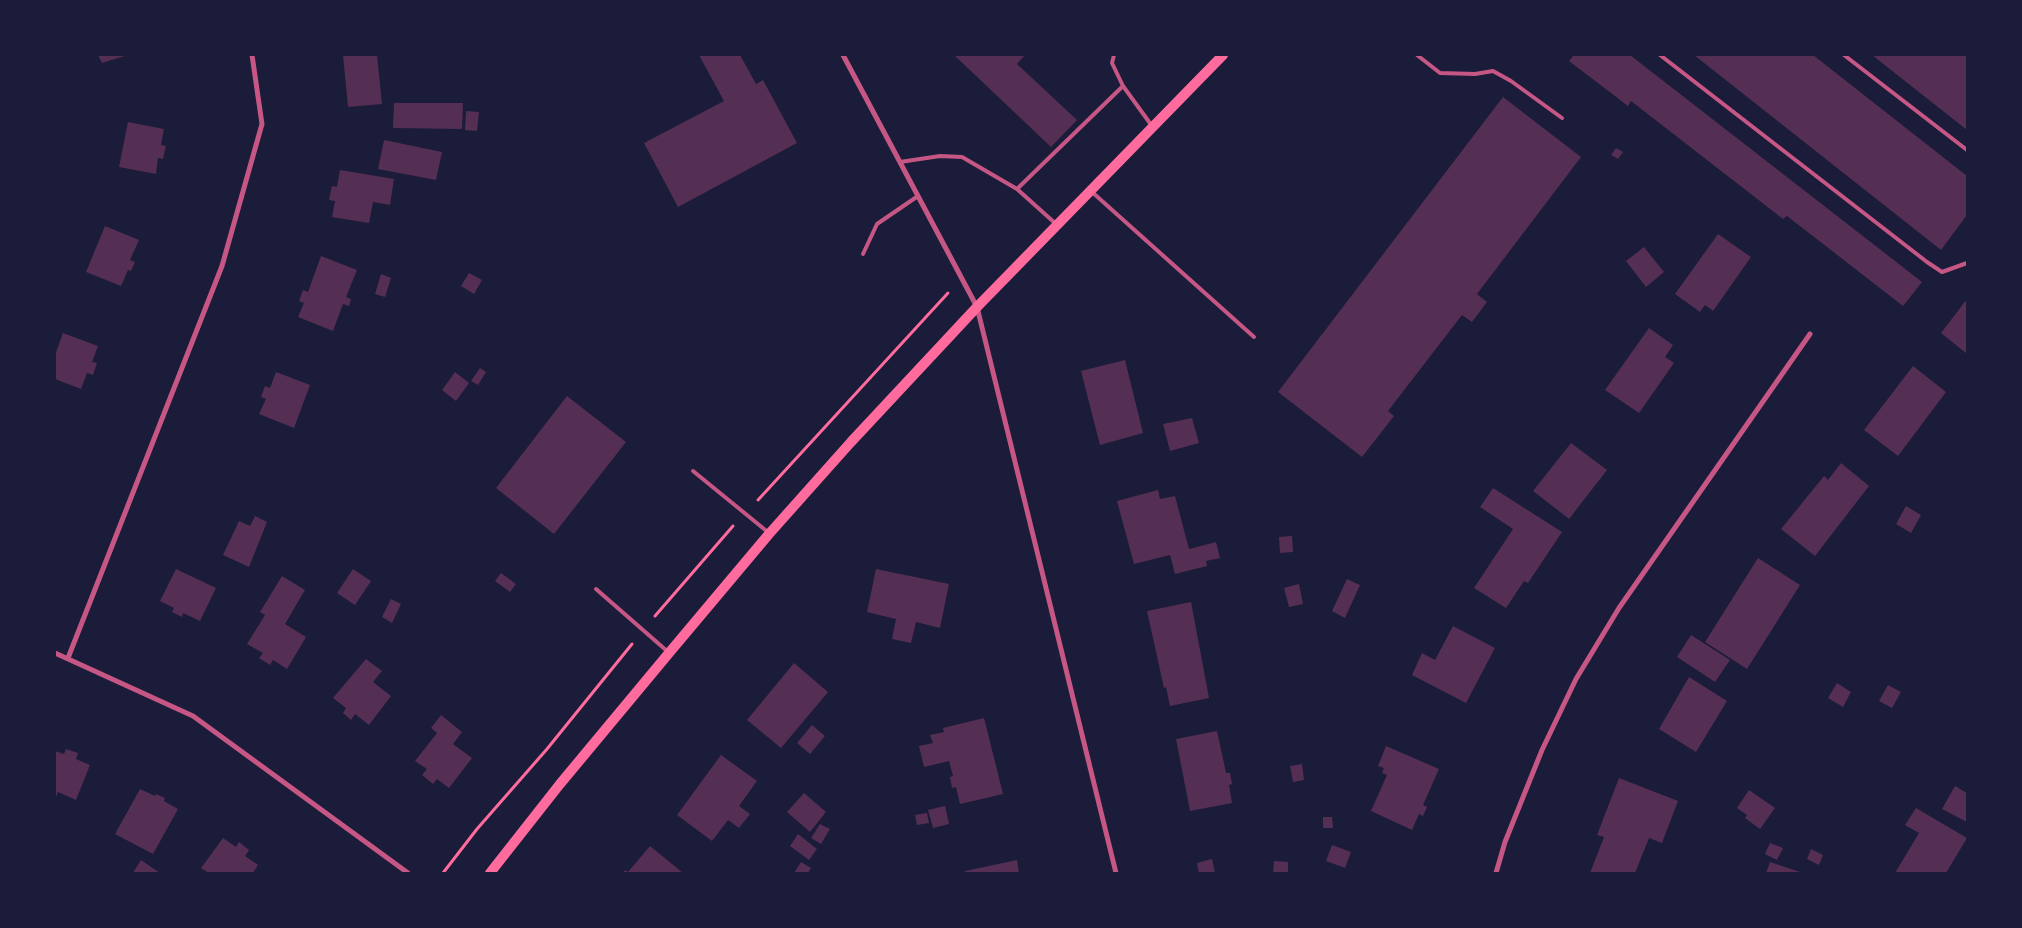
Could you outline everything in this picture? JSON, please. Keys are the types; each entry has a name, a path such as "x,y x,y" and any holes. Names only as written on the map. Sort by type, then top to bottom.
{"main road":[{"path":"490,873 560,784 669,653 769,534 851,442 977,307 1223,55"}],"street":[{"path":"68,658 222,266 262,124 252,55"},
{"path":"844,55 977,307 1116,873"},
{"path":"1496,873 1505,842 1534,769 1576,679 1619,608 1810,334"},
{"path":"55,654 68,658 193,716 408,873"}],"lane":[{"path":"1114,55 1112,63 1123,86 1153,127"},
{"path":"1417,55 1440,73 1475,74 1493,71 1511,81 1562,118"},
{"path":"1660,55 1934,267 1942,272 1967,263"},
{"path":"1844,55 1967,150"},
{"path":"1017,189 1123,86"},
{"path":"900,162 940,156 962,157 1017,189 1057,225"},
{"path":"1091,190 1254,337"},
{"path":"863,254 877,224 918,196"},
{"path":"693,471 769,534"},
{"path":"596,588 669,653"}],"path":[{"path":"443,873 477,829 547,749 643,630 745,514 962,279"}],"building":[{"path":"98,55 128,55 102,63"},
{"path":"343,55 377,55 382,104 348,107"},
{"path":"699,55 740,55 756,84 763,80 797,143 678,207 644,143 724,101"},
{"path":"954,55 1025,55 1017,64 1077,120 1051,147"},
{"path":"1574,55 1630,55 1922,282 1903,306 1787,216 1783,219 1631,101 1628,106 1569,61"},
{"path":"1694,55 1813,55 1967,176 1967,215 1941,250"},
{"path":"1872,55 1967,55 1967,130"},
{"path":"1503,97 1581,157 1477,294 1487,302 1472,322 1462,315 1388,411 1394,416 1362,457 1278,392"},
{"path":"394,103 463,103 462,129 393,128"},
{"path":"466,111 479,112 477,131 465,130"},
{"path":"128,122 164,129 161,145 166,146 163,159 158,158 156,174 119,167"},
{"path":"384,140 442,152 436,180 378,169"},
{"path":"1616,148 1623,152 1618,159 1611,155"},
{"path":"340,170 394,179 390,205 373,202 369,223 332,217 335,201 329,200 332,186 337,187"},
{"path":"105,226 139,240 130,260 135,262 131,271 128,270 121,286 86,272"},
{"path":"1718,234 1751,257 1713,311 1705,305 1700,312 1675,294"},
{"path":"1644,247 1664,272 1646,287 1626,261"},
{"path":"321,256 357,270 346,297 351,299 349,306 343,304 333,331 298,317 304,303 299,301 303,290 308,292"},
{"path":"469,273 482,280 474,294 461,286"},
{"path":"381,274 391,278 385,297 375,294"},
{"path":"1967,299 1967,354 1941,333"},
{"path":"1649,328 1673,345 1665,357 1674,363 1639,413 1605,390"},
{"path":"63,333 98,346 92,362 97,363 93,375 87,373 81,389 55,379 55,355"},
{"path":"1125,360 1143,433 1100,445 1081,371"},
{"path":"1913,366 1946,392 1898,456 1864,430"},
{"path":"480,368 486,372 478,385 471,381"},
{"path":"276,372 310,385 294,428 259,414 266,399 261,397 265,386 270,388"},
{"path":"455,372 469,383 456,401 442,390"},
{"path":"567,396 626,442 554,534 496,488"},
{"path":"1192,418 1199,443 1170,451 1163,424"},
{"path":"1571,443 1607,470 1569,519 1533,491"},
{"path":"1841,463 1869,486 1815,556 1781,529 1824,476 1828,480"},
{"path":"1493,488 1562,532 1528,583 1524,581 1506,608 1474,588 1513,529 1480,507"},
{"path":"1158,490 1160,499 1175,496 1189,549 1216,542 1220,558 1206,561 1207,566 1175,574 1170,555 1134,564 1117,501"},
{"path":"1906,506 1921,515 1911,533 1896,524"},
{"path":"255,516 267,522 249,567 223,555 239,521 250,526"},
{"path":"1292,536 1293,552 1280,553 1279,537"},
{"path":"1758,558 1800,585 1747,669 1705,642"},
{"path":"176,569 216,588 200,621 183,613 182,617 172,612 174,608 160,601"},
{"path":"353,569 371,581 355,605 337,593"},
{"path":"876,569 949,584 940,628 916,622 911,643 892,639 896,619 867,612"},
{"path":"501,573 516,584 510,592 495,581"},
{"path":"282,576 305,590 285,624 306,637 287,669 273,660 270,665 259,658 263,653 247,644 265,615 260,612"},
{"path":"1347,579 1360,585 1345,618 1332,611"},
{"path":"1299,584 1303,604 1289,607 1284,588"},
{"path":"391,599 401,604 392,623 382,617"},
{"path":"1191,602 1209,698 1170,706 1166,687 1164,688 1147,611"},
{"path":"1453,626 1495,648 1466,703 1412,675 1422,653 1435,660"},
{"path":"1691,635 1730,660 1715,682 1677,657"},
{"path":"366,659 382,671 373,682 391,696 369,725 355,714 351,720 343,713 346,708 333,698"},
{"path":"794,663 828,692 781,748 747,720"},
{"path":"1689,677 1727,701 1696,752 1659,729"},
{"path":"1837,683 1851,692 1843,707 1828,698"},
{"path":"1888,685 1901,692 1892,708 1879,701"},
{"path":"441,715 462,732 453,744 472,758 449,788 437,779 433,784 422,775 427,769 415,761 437,733 431,728"},
{"path":"984,718 1003,794 960,804 956,787 952,788 950,777 953,776 949,761 924,767 919,746 933,743 930,735 944,732 943,728"},
{"path":"812,725 825,736 810,754 797,743"},
{"path":"1217,731 1226,773 1230,773 1232,784 1229,785 1232,803 1190,811 1176,739"},
{"path":"1386,746 1439,769 1423,805 1427,807 1423,816 1419,814 1412,830 1371,811 1387,775 1382,773 1384,768 1378,766"},
{"path":"66,749 78,753 76,759 90,765 76,800 58,792 55,799 55,751 64,754"},
{"path":"721,755 757,781 739,806 750,814 739,828 728,820 712,841 677,815"},
{"path":"1302,764 1304,780 1293,782 1290,766"},
{"path":"1619,778 1678,801 1662,843 1649,838 1635,873 1590,873 1604,837 1597,835"},
{"path":"1955,786 1967,793 1967,822 1942,809"},
{"path":"140,789 155,796 156,794 165,798 164,801 178,809 153,854 115,834"},
{"path":"1749,790 1775,808 1760,829 1745,818 1747,815 1737,808"},
{"path":"804,793 826,812 810,832 787,812"},
{"path":"945,806 949,824 933,828 928,810"},
{"path":"1916,808 1967,838 1946,873 1895,873 1919,833 1905,825"},
{"path":"927,813 929,823 917,825 915,815"},
{"path":"1323,817 1332,817 1333,828 1323,828"},
{"path":"820,824 830,829 821,844 811,838"},
{"path":"798,834 817,849 809,860 790,846"},
{"path":"223,838 236,847 239,842 249,850 245,856 258,865 253,873 209,873 201,868"},
{"path":"1770,843 1783,848 1777,860 1765,854"},
{"path":"1332,845 1351,852 1345,868 1326,861"},
{"path":"650,846 683,873 623,873 625,870 628,872"},
{"path":"1811,849 1823,855 1819,865 1807,859"},
{"path":"1212,859 1215,873 1199,873 1197,863"},
{"path":"141,860 160,873 133,873"},
{"path":"1017,860 1019,873 965,873 965,871"},
{"path":"1274,861 1288,862 1288,873 1273,873"},
{"path":"801,862 811,868 808,873 794,873"},
{"path":"1770,862 1803,873 1766,873"}]}
